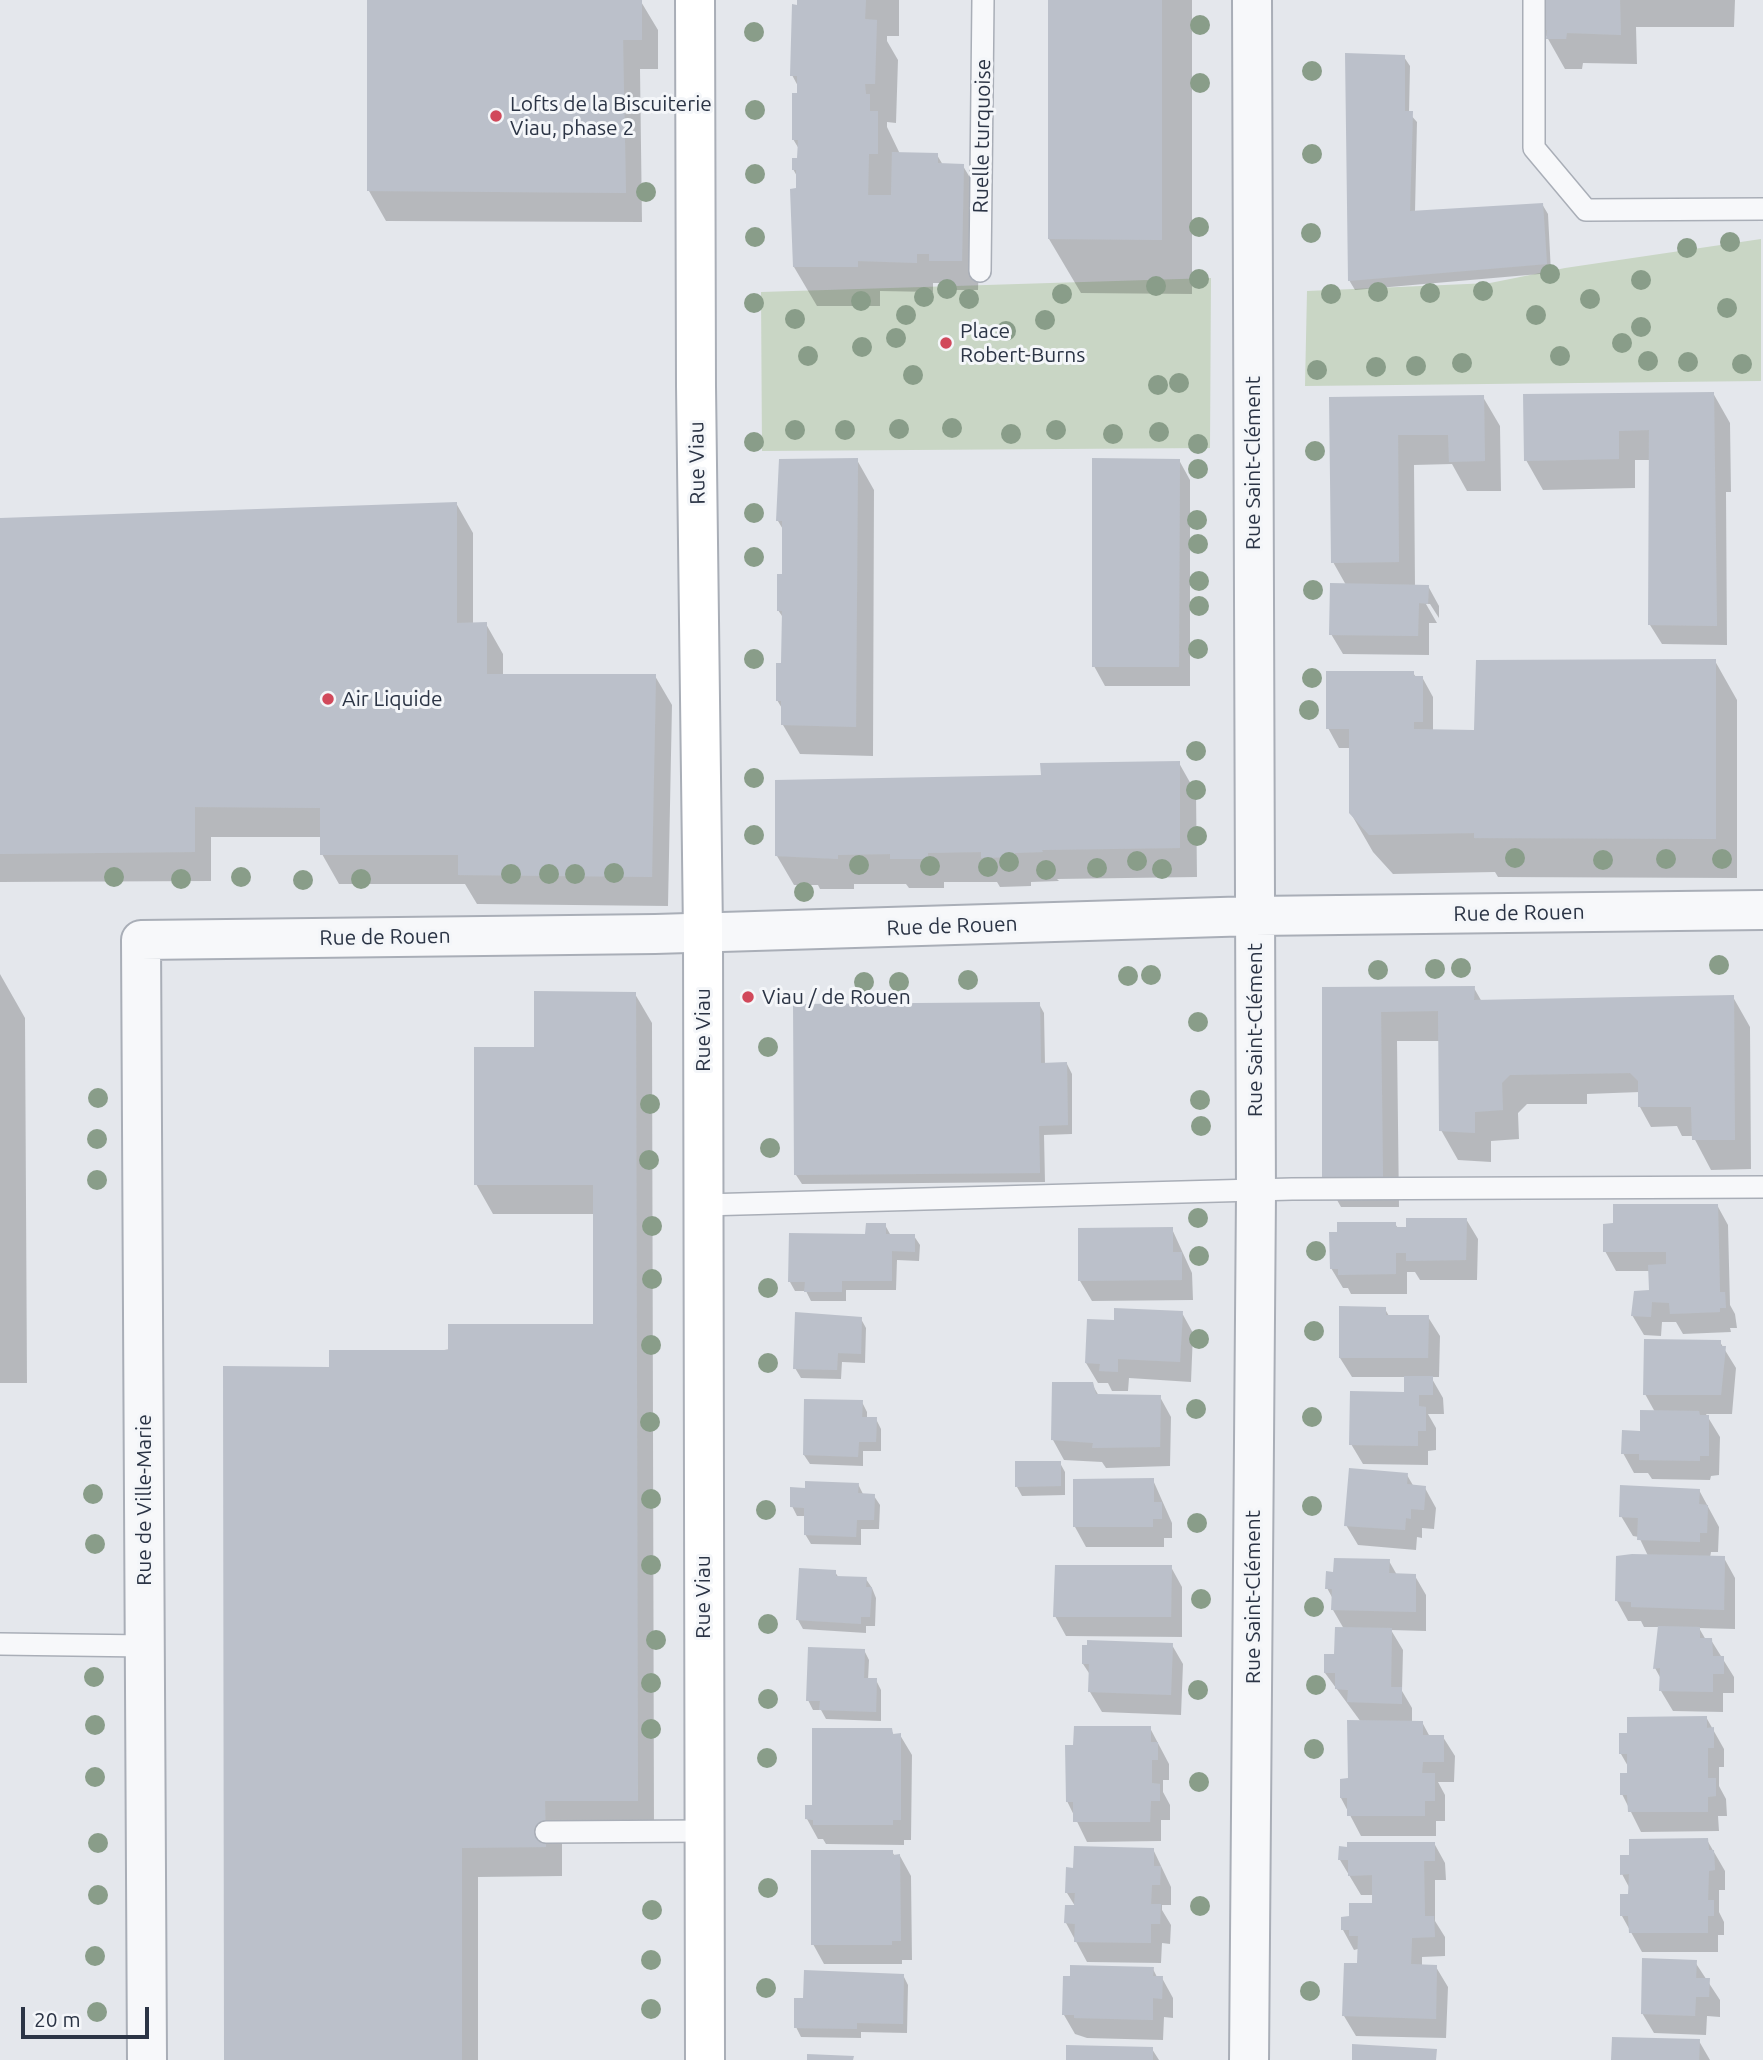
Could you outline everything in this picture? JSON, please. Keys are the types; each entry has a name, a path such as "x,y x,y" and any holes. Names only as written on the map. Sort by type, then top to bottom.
{"main road":[{"name":"Rue Viau","path":"695,0 696,400 703,933 705,2060"}],"street":[{"name":"Rue Saint-Clément","path":"1249,2060 1256,1190 1252,0"},
{"name":"Rue de Rouen","path":"141,940 703,933 1254,916 1763,910"},
{"name":"Rue de Ville-Marie","path":"141,940 147,2060"}],"lane":[{"name":"Ruelle turquoise","path":"980,271 983,0"},
{"path":"1534,0 1534,148 1586,210 1763,209"},
{"path":"703,1205 1256,1190 1763,1187"},
{"path":"0,1644 145,1646"},
{"path":"546,1832 705,1831"}],"green space":[{"path":"1761,239 1761,381 1305,386 1307,291 1490,283 1565,268"},
{"path":"1211,278 1210,448 762,451 761,292"}],"building":[{"name":"Lofts de la Biscuiterie Viau, phase 2","path":"367,0 642,0 642,40 623,40 626,193 367,191"},
{"path":"797,0 866,0 865,19 877,20 875,84 865,84 866,94 870,94 870,111 878,111 878,154 869,154 868,195 891,195 892,152 938,153 938,163 964,164 962,261 929,261 929,254 917,254 917,263 858,261 858,267 793,267 790,189 796,188 796,170 792,170 792,158 797,158 798,140 792,140 792,93 797,93 797,76 790,76 792,4 797,5"},
{"path":"1048,0 1162,0 1162,240 1048,239"},
{"path":"1541,0 1620,0 1621,35 1567,33 1566,39 1546,39 1547,30 1541,31"},
{"path":"1345,53 1405,55 1405,111 1413,111 1410,211 1543,203 1547,264 1348,281"},
{"path":"1714,392 1717,626 1648,625 1649,430 1619,431 1619,459 1524,461 1523,394"},
{"path":"1484,395 1485,461 1449,462 1448,435 1398,435 1399,562 1331,563 1329,397"},
{"path":"858,458 856,727 781,725 781,701 776,701 776,663 781,663 782,611 777,611 777,574 782,574 782,521 776,521 779,459"},
{"path":"1092,458 1180,459 1179,667 1092,667"},
{"name":"Air Liquide","path":"457,502 457,623 487,622 487,674 656,674 652,877 458,875 458,855 320,855 320,808 195,807 195,852 0,854 0,518"},
{"path":"1330,583 1429,585 1428,604 1419,603 1418,636 1329,635"},
{"path":"1716,659 1716,839 1474,838 1474,833 1369,835 1349,813 1349,729 1326,729 1326,671 1414,671 1414,676 1423,676 1423,722 1414,722 1414,729 1474,730 1476,660"},
{"path":"1180,761 1180,848 1042,850 1043,852 1015,853 1015,857 981,858 981,852 928,853 928,859 890,859 890,854 838,855 838,859 775,856 775,780 1041,775 1040,763"},
{"path":"1475,986 1474,1000 1734,995 1735,1140 1692,1140 1691,1107 1638,1107 1638,1081 1630,1073 1510,1075 1502,1083 1503,1110 1475,1112 1475,1133 1439,1131 1438,1011 1381,1012 1383,1177 1322,1178 1322,987"},
{"path":"534,991 636,992 638,1801 545,1801 546,1847 462,1848 462,2060 224,2060 223,1366 329,1367 329,1350 448,1350 448,1324 593,1324 593,1185 474,1185 474,1047 534,1047"},
{"path":"1040,1002 1041,1063 1067,1062 1068,1125 1039,1126 1040,1173 794,1175 793,1004"},
{"path":"1613,1204 1718,1204 1720,1292 1725,1292 1726,1308 1720,1308 1720,1312 1670,1314 1669,1303 1652,1302 1651,1317 1631,1316 1634,1291 1649,1290 1648,1265 1666,1264 1666,1252 1603,1252 1603,1224 1613,1223"},
{"path":"1406,1218 1467,1218 1466,1260 1406,1261 1406,1253 1396,1253 1396,1274 1338,1275 1338,1269 1330,1269 1329,1232 1337,1232 1337,1222 1396,1222 1396,1227 1406,1227"},
{"path":"866,1223 886,1223 886,1234 915,1234 915,1252 892,1251 892,1281 842,1281 842,1292 804,1292 805,1282 788,1282 789,1233 865,1234"},
{"path":"1173,1227 1173,1252 1182,1252 1182,1280 1078,1281 1078,1228"},
{"path":"1339,1306 1386,1307 1386,1315 1429,1315 1428,1358 1339,1358"},
{"path":"1114,1308 1183,1311 1180,1362 1118,1359 1118,1372 1099,1371 1100,1364 1085,1363 1087,1319 1114,1320"},
{"path":"795,1312 862,1317 861,1354 838,1353 837,1370 793,1369"},
{"path":"1644,1339 1721,1340 1721,1346 1726,1346 1721,1395 1643,1395"},
{"path":"1404,1376 1433,1376 1433,1395 1419,1395 1419,1406 1426,1407 1426,1431 1418,1431 1418,1446 1349,1445 1350,1391 1404,1392"},
{"path":"1052,1382 1093,1382 1096,1394 1161,1395 1160,1447 1092,1448 1093,1443 1051,1440"},
{"path":"804,1399 863,1400 862,1417 877,1417 876,1442 859,1442 858,1457 803,1455"},
{"path":"1640,1410 1699,1411 1700,1415 1709,1415 1709,1456 1700,1456 1700,1461 1639,1460 1639,1454 1621,1454 1622,1430 1640,1431"},
{"path":"1015,1461 1061,1461 1061,1486 1015,1487"},
{"path":"1349,1468 1408,1473 1407,1484 1426,1486 1424,1510 1411,1509 1411,1519 1406,1518 1405,1530 1344,1526"},
{"path":"1154,1478 1154,1502 1162,1502 1162,1519 1153,1519 1153,1527 1073,1527 1073,1479"},
{"path":"805,1481 859,1483 858,1493 875,1494 874,1520 857,1520 856,1537 804,1535 804,1508 790,1507 790,1487 805,1488"},
{"path":"1620,1485 1700,1489 1699,1504 1708,1505 1707,1533 1700,1533 1700,1542 1637,1540 1638,1518 1619,1517"},
{"path":"1616,1556 1725,1556 1724,1610 1631,1607 1631,1602 1615,1601"},
{"path":"1334,1558 1390,1559 1389,1573 1416,1574 1416,1612 1331,1610 1332,1589 1325,1589 1326,1571 1333,1572"},
{"path":"1055,1565 1172,1565 1171,1617 1053,1617"},
{"path":"799,1568 836,1570 836,1576 867,1577 866,1587 872,1587 870,1617 861,1617 861,1624 796,1620"},
{"path":"1658,1626 1700,1627 1700,1638 1712,1638 1713,1656 1724,1656 1724,1674 1713,1674 1713,1692 1659,1691 1660,1668 1653,1669"},
{"path":"1335,1627 1392,1628 1391,1687 1402,1687 1402,1704 1347,1702 1348,1690 1335,1689 1335,1673 1324,1673 1324,1654 1334,1654"},
{"path":"1087,1640 1173,1643 1171,1695 1088,1692 1089,1664 1082,1664 1082,1645 1087,1645"},
{"path":"808,1647 865,1649 864,1678 877,1678 876,1712 819,1710 820,1701 806,1701"},
{"path":"1707,1716 1707,1728 1714,1727 1714,1748 1708,1748 1708,1778 1716,1778 1716,1796 1708,1797 1708,1812 1628,1812 1627,1795 1620,1795 1620,1773 1627,1773 1627,1754 1619,1754 1619,1733 1627,1733 1627,1717"},
{"path":"1347,1720 1423,1721 1423,1735 1444,1735 1444,1762 1423,1762 1422,1773 1435,1773 1435,1801 1425,1801 1425,1816 1347,1816 1347,1798 1340,1798 1340,1779 1348,1778"},
{"path":"1074,1726 1151,1726 1151,1742 1158,1742 1158,1760 1152,1760 1152,1783 1160,1784 1160,1801 1151,1801 1150,1822 1073,1822 1073,1802 1066,1802 1065,1745 1073,1745"},
{"path":"812,1728 892,1728 893,1734 901,1733 901,1820 893,1820 893,1825 813,1825 813,1820 805,1819 805,1805 812,1805"},
{"path":"1708,1838 1709,1850 1714,1850 1715,1870 1709,1871 1708,1900 1714,1900 1714,1916 1708,1916 1708,1933 1629,1933 1628,1916 1620,1916 1620,1894 1628,1894 1629,1874 1620,1875 1620,1855 1629,1855 1629,1839"},
{"path":"1347,1842 1435,1842 1435,1861 1424,1861 1425,1916 1434,1916 1435,1937 1412,1938 1411,1964 1437,1965 1436,2019 1342,2016 1344,1963 1357,1963 1358,1936 1349,1936 1349,1930 1341,1930 1341,1917 1349,1916 1349,1903 1372,1903 1372,1875 1348,1876 1348,1860 1338,1860 1339,1846 1347,1847"},
{"path":"1074,1846 1154,1848 1154,1866 1161,1866 1160,1885 1152,1885 1151,1904 1161,1904 1160,1924 1151,1924 1151,1943 1074,1942 1075,1924 1064,1923 1065,1905 1074,1905 1075,1893 1065,1893 1066,1867 1073,1868"},
{"path":"811,1850 893,1850 893,1855 900,1854 901,1941 892,1941 892,1945 811,1945"},
{"path":"1642,1958 1697,1960 1696,1978 1710,1978 1709,1997 1696,1997 1695,2016 1641,2014"},
{"path":"1070,1965 1154,1967 1153,1976 1163,1976 1162,1999 1153,1998 1153,2020 1074,2018 1074,2015 1062,2015 1063,1976 1070,1976"},
{"path":"804,1970 904,1974 903,2024 857,2023 857,2029 794,2028 794,1998 803,1998"},
{"path":"1612,2037 1700,2039 1699,2060 1611,2060"},
{"path":"1352,2044 1437,2049 1436,2060 1352,2060"},
{"path":"1066,2045 1153,2047 1153,2060 1066,2060"},
{"path":"807,2054 854,2056 853,2060 807,2060"}],"place":[{"name":"Lofts de la Biscuiterie Viau, phase 2","path":"496,116"},
{"name":"Place Robert-Burns","path":"946,343"},
{"name":"Air Liquide","path":"328,699"},
{"name":"Viau / de Rouen","path":"748,997"}]}
